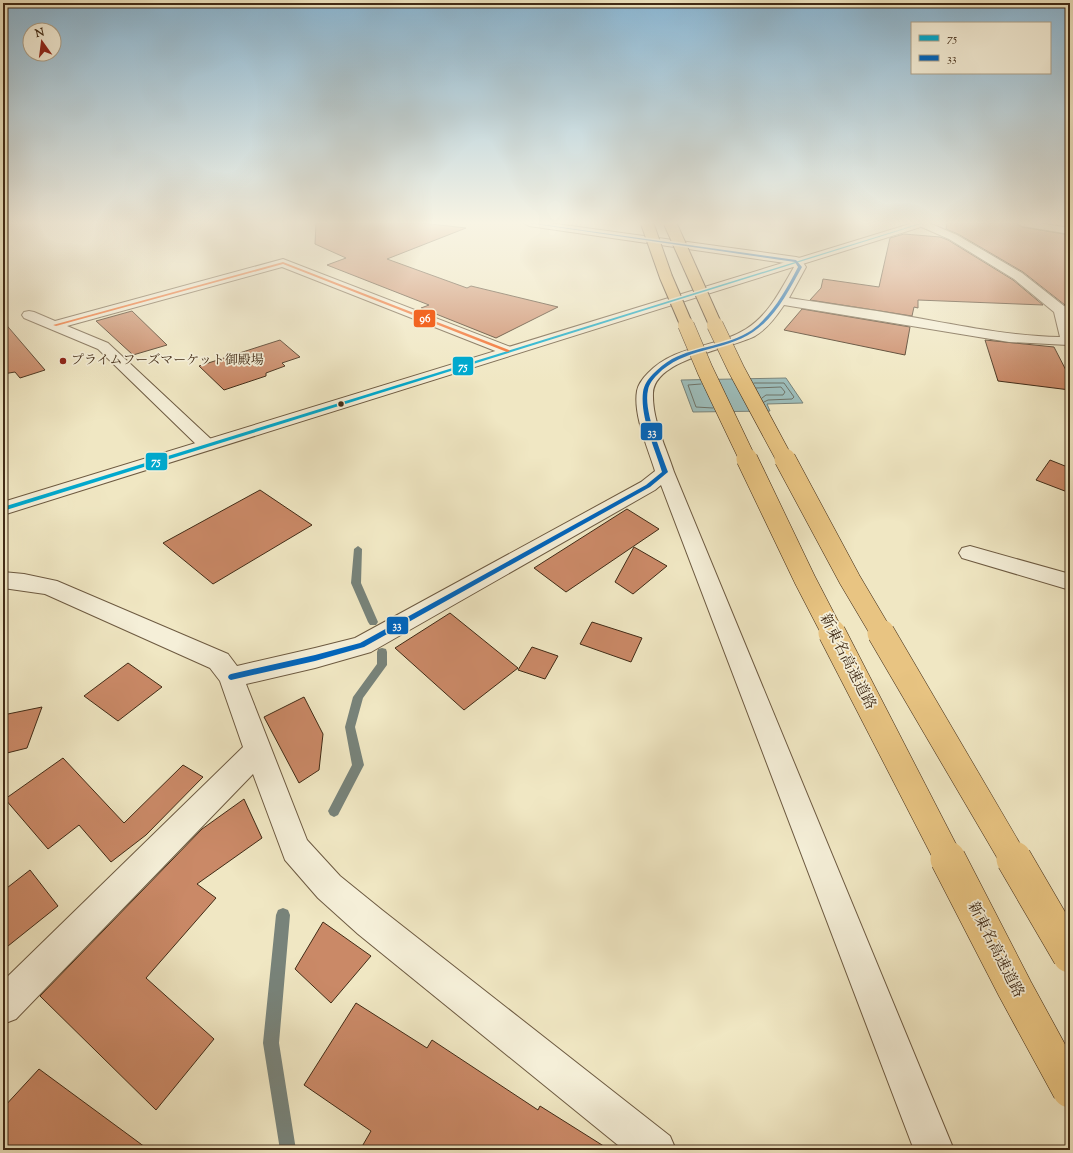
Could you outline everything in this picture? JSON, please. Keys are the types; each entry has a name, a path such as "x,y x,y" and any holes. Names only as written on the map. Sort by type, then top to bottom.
{"highway":[{"name":"新東名高速道路","path":"666,277 705,370 805,580 1015,989 1070,1090"},
{"path":"693,277 736,369 850,580 1070,955"}],"street":[{"path":"55,325 232,277"},
{"path":"319,277 508,350"},
{"path":"3,509 745,277"},
{"path":"795,277 781,301 751,332 670,362 657,371 649,381 644,392 647,416 666,472 934,1150"},
{"path":"781,301 1041,342 1069,342 1065,311 1019,277"},
{"path":"29,315 103,346 208,445"},
{"path":"232,676 315,658 362,645 648,486 666,472"},
{"path":"970,553 1070,582"},
{"path":"3,580 24,582 48,587 220,661 232,676 296,850 329,887 370,922 656,1150"},
{"path":"3,1006 258,750"}],"water":[{"path":"786,378 803,403 767,404 770,411 693,412 681,380"}],"building":[{"path":"357,277 436,277 467,288 471,286 558,307 496,338 421,308 429,305"},
{"path":"881,277 1008,277 1043,305 918,300 918,308 914,307 912,316 810,300 821,288 823,279 879,287"},
{"path":"1029,277 1070,277 1070,305 1065,305"},
{"path":"802,309 910,327 905,355 784,330"},
{"path":"132,311 167,345 133,355 96,321"},
{"path":"3,321 45,370 20,378 15,372 3,374"},
{"path":"280,340 300,357 282,363 285,366 266,373 266,376 224,390 199,366"},
{"path":"985,340 1054,347 1070,378 1070,390 998,381"},
{"path":"1050,460 1070,468 1070,493 1036,480"},
{"path":"260,490 312,525 213,584 163,543"},
{"path":"627,509 659,529 566,592 534,568"},
{"path":"634,547 667,566 633,594 615,582"},
{"path":"450,613 518,668 464,710 395,648"},
{"path":"592,622 642,638 631,662 580,644"},
{"path":"532,647 558,656 545,679 518,670"},
{"path":"128,663 162,687 118,721 84,696"},
{"path":"304,697 323,734 319,770 299,783 264,717"},
{"path":"42,707 27,748 3,754 3,715"},
{"path":"63,758 124,823 183,765 203,777 146,835 111,862 79,825 48,849 5,799"},
{"path":"244,799 262,838 197,884 216,898 146,978 214,1039 156,1110 40,996 202,829"},
{"path":"30,870 58,906 3,950 3,891"},
{"path":"323,922 371,956 331,1003 295,969"},
{"path":"356,1003 427,1048 432,1040 538,1110 540,1106 610,1150 360,1150 371,1131 304,1085"},
{"path":"39,1069 149,1150 3,1150 3,1108"}],"waterway":[{"path":"358,549 356,583 373,622"},
{"path":"334,811 358,765 350,727 358,697 382,665 382,652"},
{"path":"283,915 271,1043 288,1150"}],"transit line":[{"name":"96","path":"55,325 232,277"},
{"name":"96","path":"318,277 508,351"},
{"name":"75","path":"3,509 750,277"},
{"name":"33","path":"231,677 315,658 362,645 648,486 665,472 646,412 645,391 650,380 663,367 674,360 699,350 726,343 751,332 767,319 795,277"}],"place":[{"name":"プライムフーズマーケット御殿場","path":"63,361"}]}
